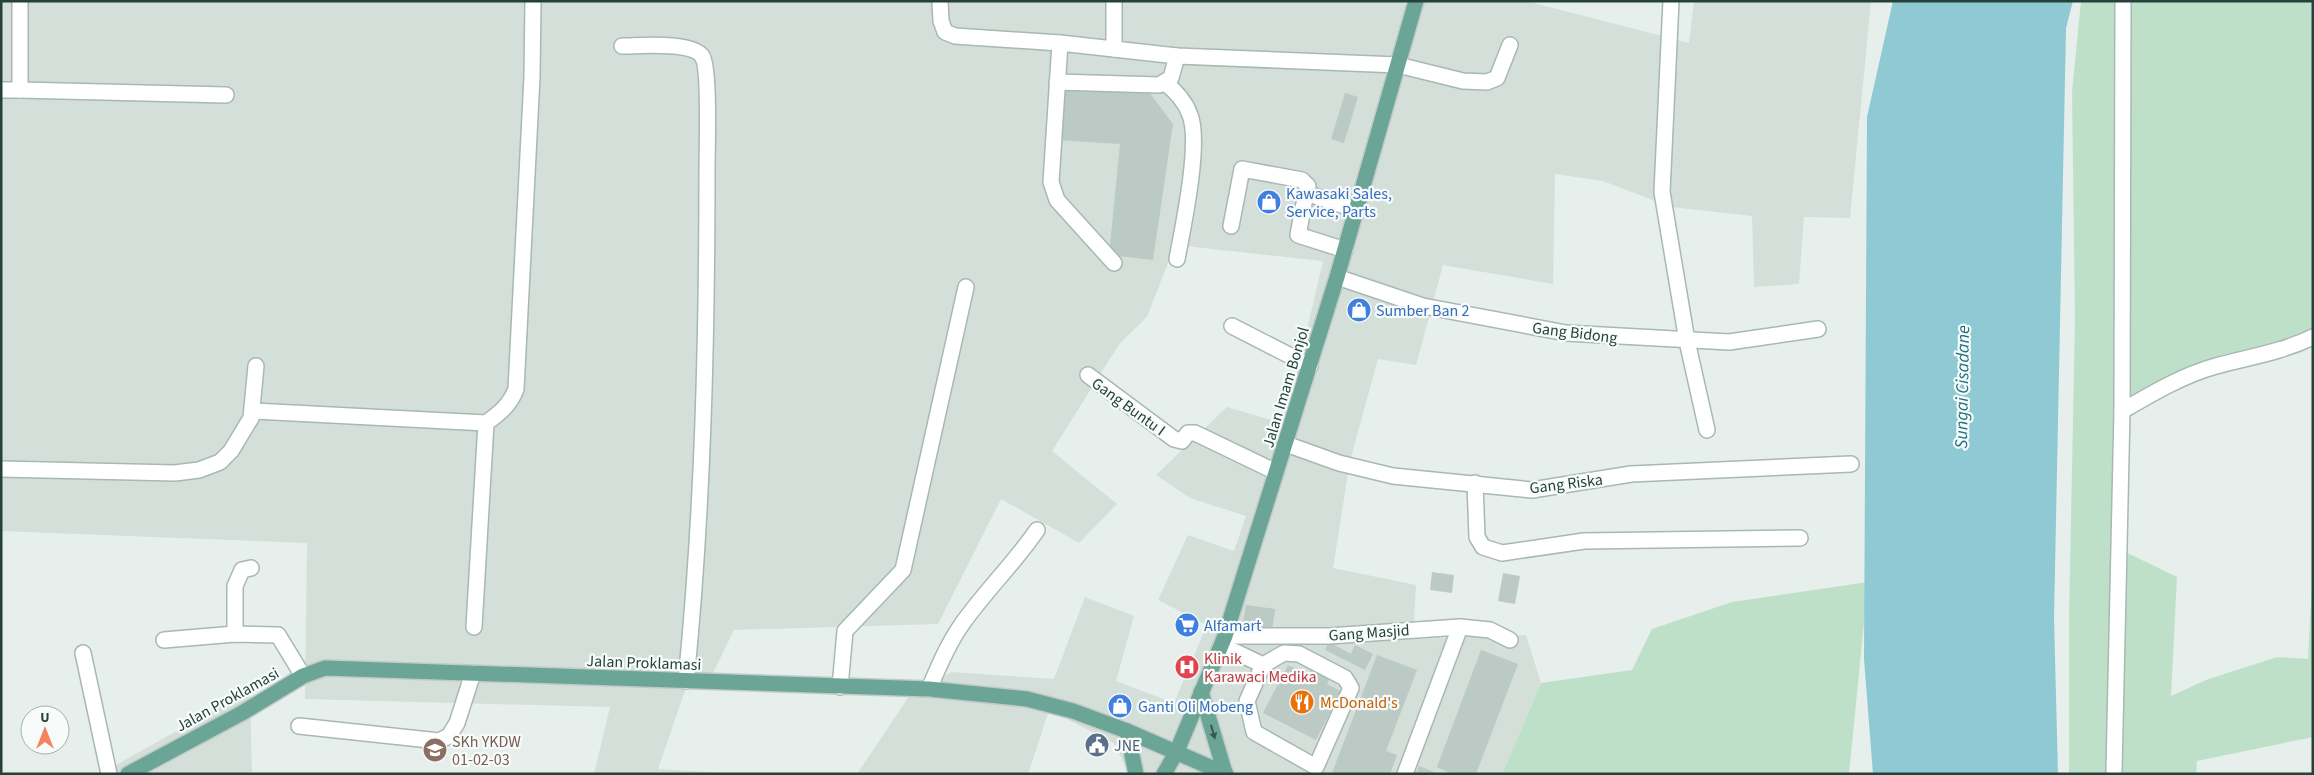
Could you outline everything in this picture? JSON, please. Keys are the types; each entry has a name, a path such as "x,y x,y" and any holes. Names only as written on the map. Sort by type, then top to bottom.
{"main road":[{"name":"Jalan Imam Bonjol","path":"1164,774 1177,751 1223,640 1337,277 1416,1"},
{"name":"Jalan Proklamasi","path":"128,774 242,713 303,676 325,668 929,690 1027,699 1073,711 1127,731 1177,751 1224,774"},
{"path":"1201,692 1224,774"},
{"path":"1127,731 1136,774"}],"street":[{"path":"20,1 20,90"},
{"path":"252,411 486,423 504,410 516,388 532,76 532,1"},
{"path":"940,1 941,22 946,32 955,36 1060,43 1178,56 1398,65 1463,81 1487,82 1497,78 1510,45"},
{"path":"1114,1 1114,49"},
{"path":"1671,1 1662,192 1687,341 1707,430"},
{"path":"2114,771 2122,411 2123,1"},
{"path":"1060,43 1051,182 1057,200 1114,263"},
{"path":"622,46 685,46 696,50 703,57 708,104 707,298 698,515 686,681"},
{"path":"1057,82 1165,83 1170,78 1178,56"},
{"path":"1165,83 1179,93 1191,116 1194,142 1187,206 1177,259"},
{"path":"1,90 226,95"},
{"path":"1231,226 1242,169 1302,180 1308,186 1298,235 1345,250"},
{"path":"1306,193 1356,210"},
{"name":"Gang Bidong","path":"1337,277 1423,306 1566,334 1729,342 1818,329"},
{"path":"840,687 845,631 903,570 966,287"},
{"path":"1232,326 1310,366"},
{"path":"2122,411 2158,390 2214,366 2266,355 2313,338"},
{"path":"1,469 175,474 199,470 220,462 231,451 251,418 256,366"},
{"name":"Gang Buntu I","path":"1088,375 1174,439 1182,440 1188,433 1195,432 1276,472"},
{"path":"474,627 486,423"},
{"name":"Gang Riska","path":"1286,444 1339,463 1393,476 1532,490 1631,474 1851,464"},
{"path":"1475,483 1477,537 1483,547 1502,553 1584,541 1800,538"},
{"path":"929,690 941,660 961,626 1020,555 1037,530"},
{"path":"235,634 235,586 242,570 251,568"},
{"path":"1405,774 1460,627"},
{"name":"Gang Masjid","path":"1223,640 1329,636 1460,627 1490,630 1510,640"},
{"path":"164,640 235,634 278,635 303,676"},
{"path":"1223,640 1263,665"},
{"path":"84,653 109,774"},
{"path":"1284,653 1299,654 1345,678 1351,688 1315,770 1254,732 1247,701 1263,665 1284,653"},
{"path":"299,726 439,741 449,736 457,723 473,673"}],"shaded area":[{"path":"1,1 1526,1 1689,43 1694,1 1871,1 1850,218 1804,217 1799,284 1754,287 1752,216 1671,207 1603,181 1555,174 1553,284 1443,265 1416,365 1378,359 1350,461 1333,568 1416,585 1413,639 1526,635 1541,683 1502,774 1129,774 1114,743 1049,710 1028,774 857,774 912,692 952,672 1054,679 1085,597 1134,616 1116,681 1174,703 1207,625 1158,600 1188,535 1234,551 1246,516 1190,498 1156,475 1227,407 1285,424 1323,261 1175,245 1147,317 1120,343 1052,451 1117,504 1079,543 1001,499 938,624 734,630 712,675 691,673 658,769 740,774 594,774 610,707 305,699 307,543 1,531"},
{"path":"250,690 252,774 100,774"}],"green space":[{"path":"2081,1 2313,1 2313,330 2290,339 2216,358 2190,367 2152,385 2115,406 2113,546 2177,577 2171,696 2206,680 2277,657 2308,659 2313,564 2313,737 2197,761 2196,774 2069,774 2069,619 2075,320 2072,92"},
{"path":"1868,582 1849,774 1502,774 1541,683 1632,670 1652,629 1732,602"}],"water":[{"name":"Sungai Cisadane","path":"1893,1 2073,1 2066,28 2054,618 2058,774 1873,774 1864,659 1867,117"}],"building":[{"path":"1060,87 1149,92 1173,124 1153,260 1109,255 1120,144 1057,140"},
{"path":"1345,93 1358,97 1344,143 1331,139"},
{"path":"1432,572 1454,575 1452,593 1430,590"},
{"path":"1503,573 1520,576 1515,604 1498,601"},
{"path":"1246,605 1275,609 1272,632 1242,628"},
{"path":"1329,642 1351,654 1355,645 1373,654 1365,670 1325,650"},
{"path":"1481,650 1518,664 1476,774 1452,774 1437,767"},
{"path":"1377,655 1417,670 1386,751 1397,755 1390,774 1334,774 1332,773"},
{"name":"McDonald's","path":"1288,665 1308,675 1312,668 1330,677 1327,684 1341,691 1316,740 1263,713"},
{"path":"1419,766 1439,774 1416,774"}],"place":[{"name":"Kawasaki Sales, Service, Parts","path":"1269,202"},
{"name":"Sumber Ban 2","path":"1359,310"},
{"name":"Alfamart","path":"1187,625"},
{"name":"Klinik Karawaci Medika","path":"1187,667"},
{"name":"McDonald's","path":"1302,702"},
{"name":"Ganti Oli Mobeng","path":"1120,706"},
{"name":"JNE","path":"1097,745"},
{"name":"SKh YKDW 01-02-03","path":"435,750"}]}
